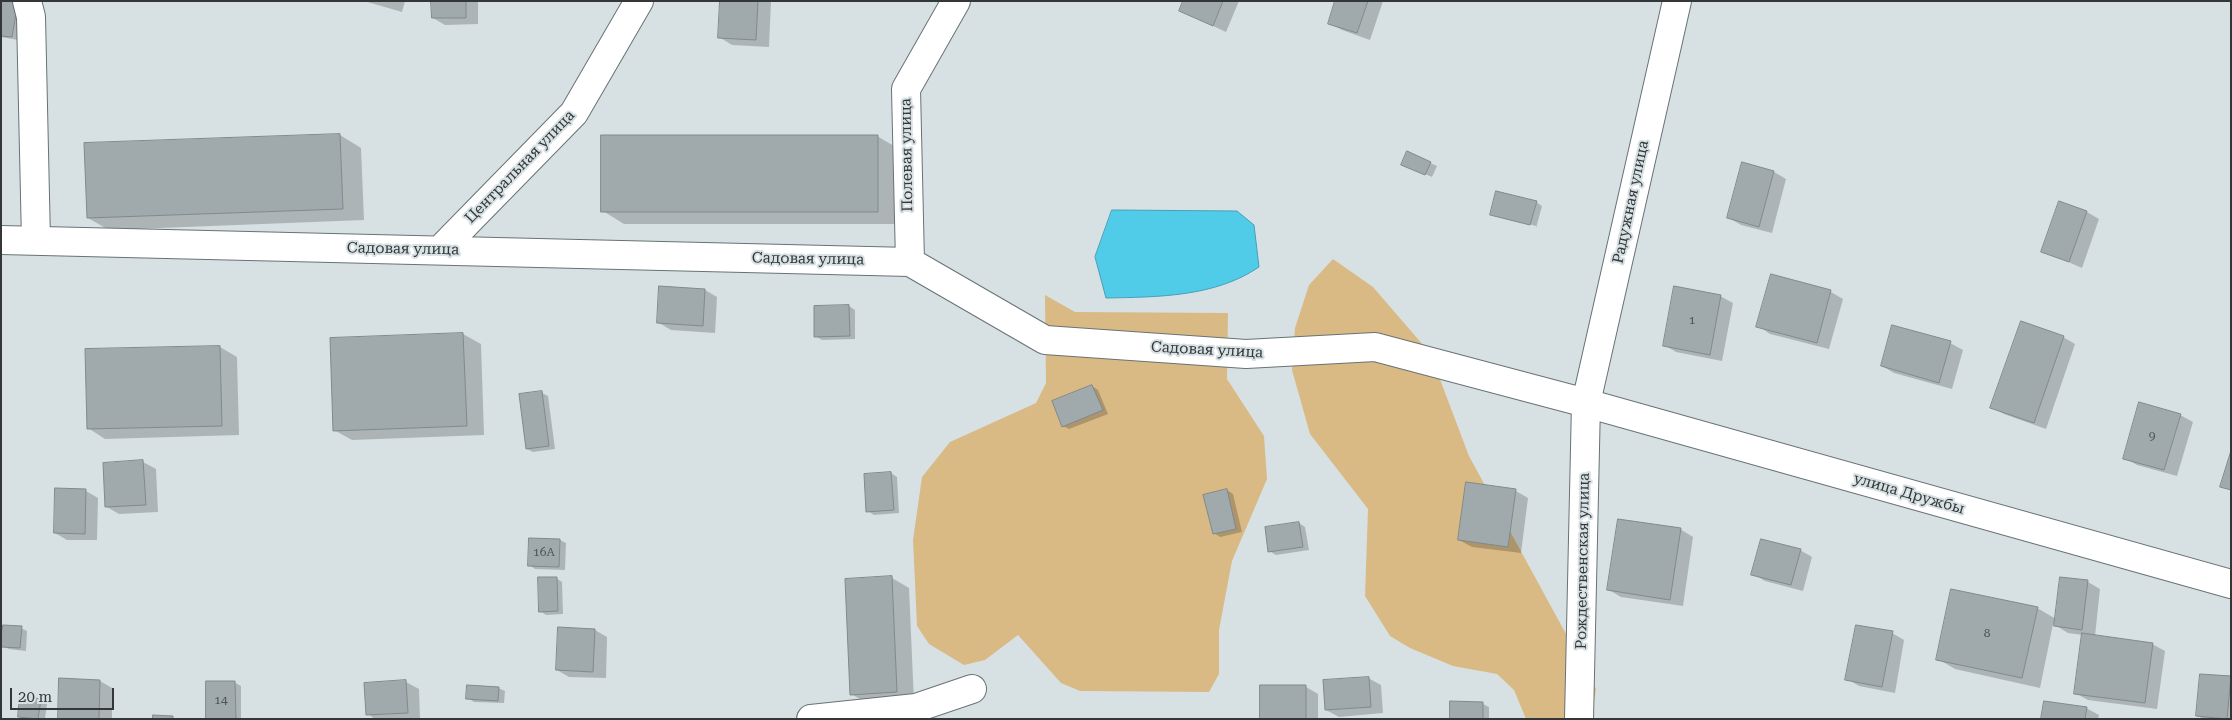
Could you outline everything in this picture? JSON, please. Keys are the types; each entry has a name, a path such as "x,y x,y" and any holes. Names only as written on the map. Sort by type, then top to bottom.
{"street":[{"path":"27,1 31,17 36,240"},
{"name":"Центральная улица","path":"440,250 574,114 639,1"},
{"name":"Полевая улица","path":"910,262 906,89 956,1"},
{"name":"Радужная улица","path":"1586,403 1677,1"},
{"name":"Садовая улица","path":"1,240 910,262 1046,340 1246,354 1375,347 1586,403"},
{"name":"улица Дружбы","path":"1586,403 2231,584"},
{"name":"Рождественская улица","path":"1579,719 1586,403"},
{"path":"811,719 916,708 972,689"}],"shaded area":[{"path":"1333,259 1373,287 1430,353 1469,456 1596,689 1591,719 1526,719 1514,690 1497,674 1453,666 1410,648 1390,636 1365,596 1368,509 1310,434 1292,370 1295,328 1309,285"},
{"path":"1045,295 1075,312 1228,313 1227,379 1264,436 1267,479 1232,561 1219,630 1219,674 1209,692 1080,691 1061,683 1018,635 985,660 964,665 929,644 917,626 913,540 922,477 950,442 1036,403 1046,383"}],"water":[{"path":"1112,210 1237,211 1254,225 1259,267 1242,277 1205,290 1166,296 1106,298 1095,257"}],"building":[{"path":"1,1 18,2 12,37 1,36"},
{"path":"431,1 466,1 466,18 432,18"},
{"path":"720,1 758,1 756,40 718,38"},
{"path":"1183,1 1223,1 1213,26 1179,11"},
{"path":"1335,1 1368,1 1357,33 1328,24"},
{"path":"340,134 343,209 87,218 84,143"},
{"path":"601,135 878,135 878,212 601,212"},
{"path":"1407,151 1431,162 1425,175 1401,165"},
{"path":"1742,162 1774,171 1759,227 1727,218"},
{"path":"1496,191 1537,201 1530,225 1490,215"},
{"path":"2059,201 2087,211 2069,262 2041,252"},
{"path":"1771,274 1831,290 1817,343 1756,327"},
{"path":"659,286 705,289 703,326 657,323"},
{"path":"1674,286 1721,295 1710,355 1663,346"},
{"path":"849,305 850,336 814,337 814,306"},
{"path":"2021,321 2064,336 2034,423 1990,408"},
{"path":"1892,325 1951,341 1939,383 1881,366"},
{"path":"463,333 467,426 333,431 330,338"},
{"path":"220,346 222,426 87,429 85,349"},
{"path":"1092,385 1103,410 1062,427 1052,401"},
{"path":"542,391 549,446 526,449 519,394"},
{"path":"2139,402 2181,414 2164,470 2123,459"},
{"path":"2231,451 2231,490 2220,487"},
{"path":"143,460 146,505 105,507 103,463"},
{"path":"891,472 894,510 866,512 864,474"},
{"path":"1466,482 1516,489 1508,547 1458,540"},
{"path":"55,488 86,489 85,534 54,533"},
{"path":"1227,489 1236,529 1213,534 1203,495"},
{"path":"1618,519 1681,528 1670,600 1607,590"},
{"path":"1299,522 1303,547 1268,552 1265,527"},
{"path":"529,538 560,539 559,567 528,566"},
{"path":"1761,539 1801,549 1791,585 1751,575"},
{"path":"892,576 897,692 850,695 845,579"},
{"path":"538,577 557,577 558,611 539,612"},
{"path":"2060,577 2088,580 2082,630 2054,626"},
{"path":"1951,589 2038,607 2022,678 1936,660"},
{"path":"3,625 22,626 20,648 1,647"},
{"path":"1856,625 1893,631 1882,687 1845,680"},
{"path":"558,627 595,629 593,672 556,670"},
{"path":"2082,633 2153,643 2145,703 2074,694"},
{"path":"2200,674 2231,676 2227,719 2196,716"},
{"path":"1369,677 1371,707 1325,710 1323,680"},
{"path":"59,678 100,680 99,719 58,719"},
{"path":"406,680 408,713 366,715 364,683"},
{"path":"206,681 235,681 236,719 206,719"},
{"path":"467,685 499,687 498,701 466,699"},
{"path":"1260,685 1306,685 1306,719 1260,719"},
{"path":"20,696 41,699 38,719 18,717"},
{"path":"1450,701 1483,702 1483,719 1450,719"},
{"path":"2044,701 2087,707 2085,719 2041,719"},
{"path":"153,715 173,716 173,719 153,719"}]}
